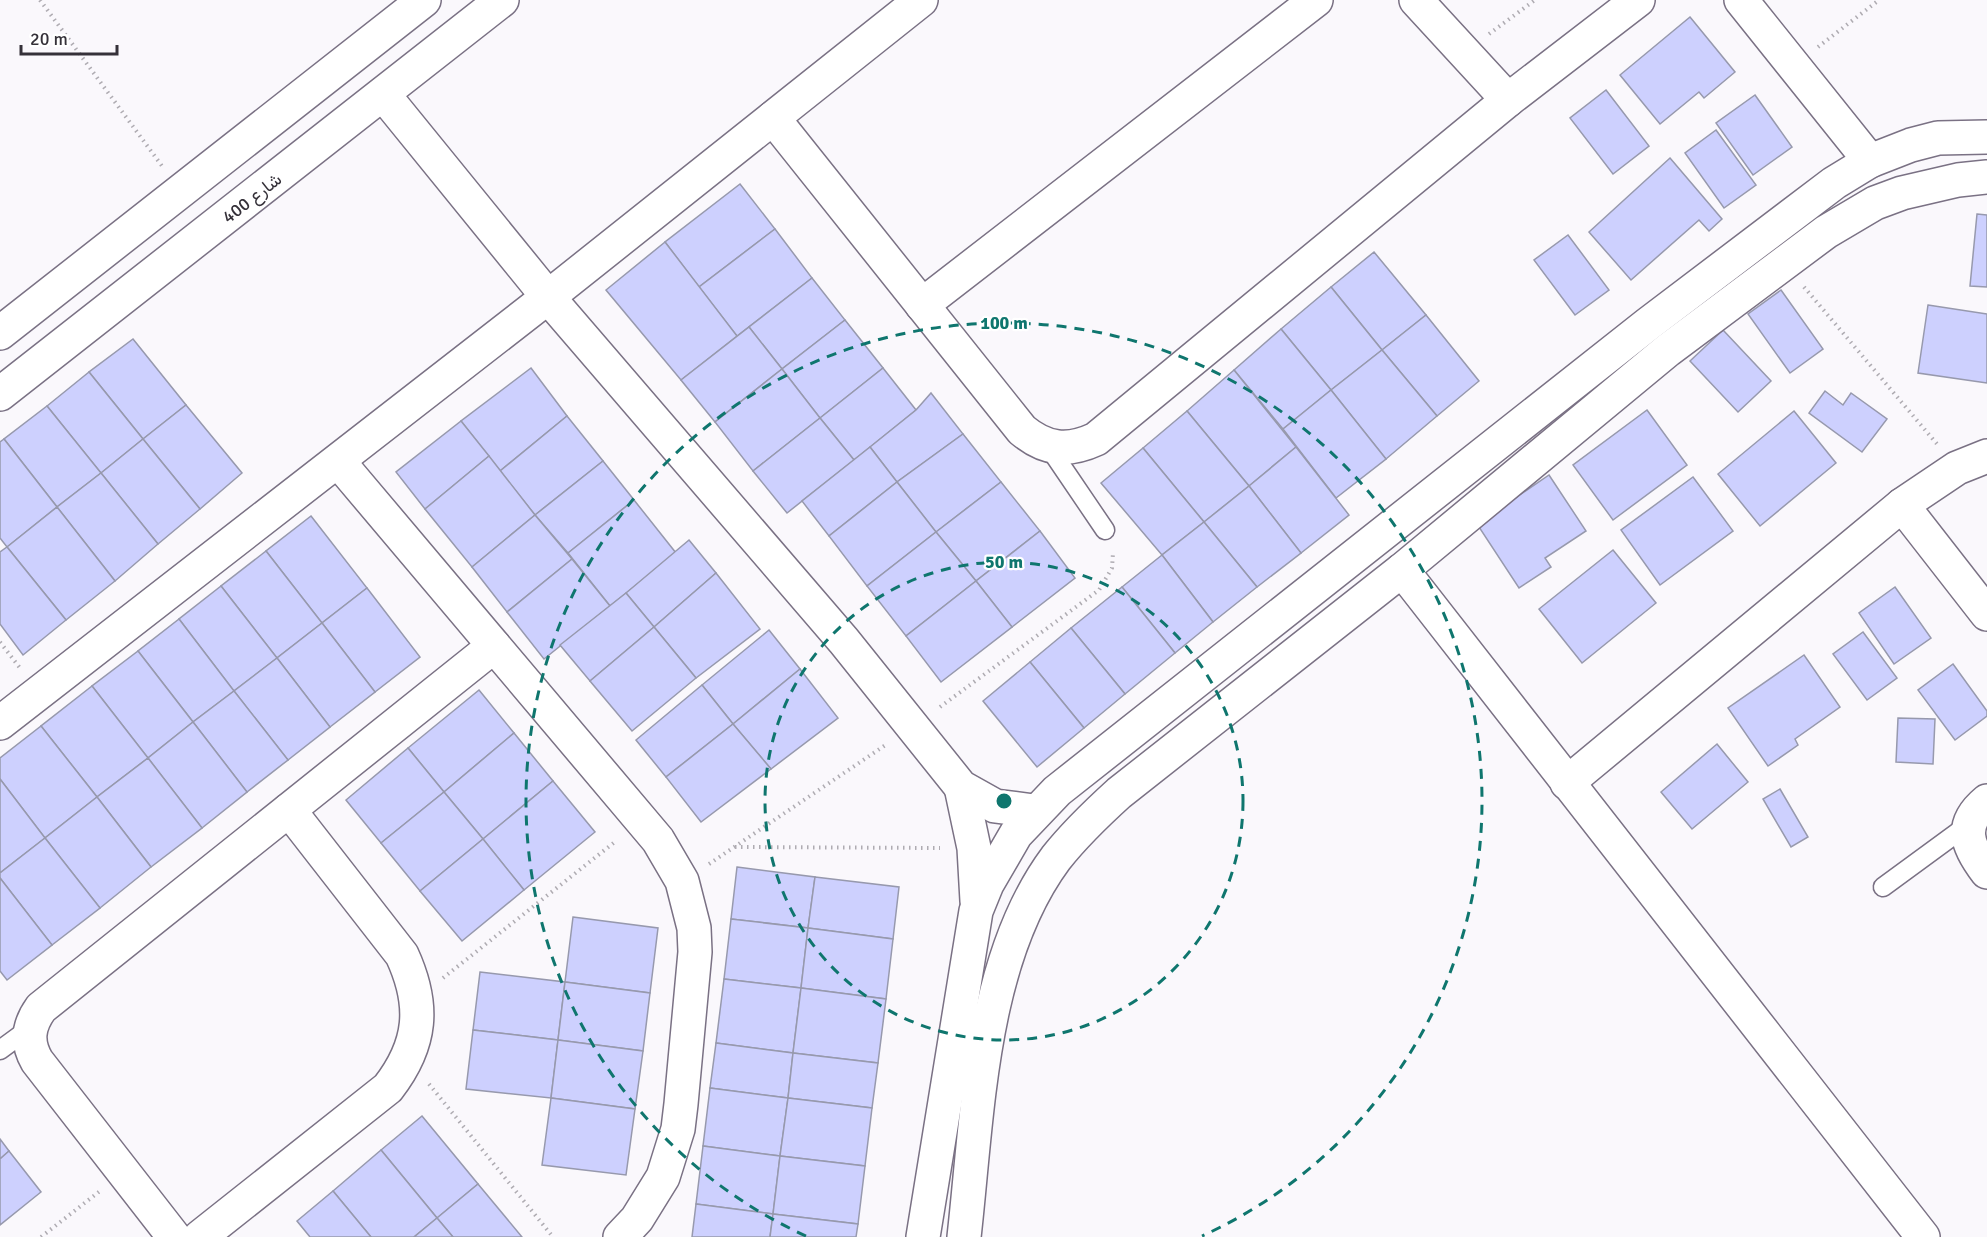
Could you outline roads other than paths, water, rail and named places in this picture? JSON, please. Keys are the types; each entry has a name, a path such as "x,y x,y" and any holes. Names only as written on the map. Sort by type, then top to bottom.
{"street":[{"path":"0,333 424,0"},
{"name":"شارع 400","path":"0,394 502,0"},
{"path":"0,723 548,297 921,0"},
{"path":"922,305 1316,0"},
{"path":"1416,0 1508,100"},
{"path":"773,118 1022,430 1048,446 1065,448 1081,446 1096,439 1508,100 1638,0"},
{"path":"1741,0 1870,161"},
{"path":"383,94 548,297 788,574 961,787 995,806 1034,812"},
{"path":"976,911 1000,858 1034,812 1057,791 1648,324 1834,183 1870,161 1900,148 1938,138 1987,137"},
{"path":"964,1237 981,1089 998,983 1012,939 1031,897 1056,858 1086,823 1119,793 1402,570 1668,350 1834,227 1875,203 1929,185 1987,177"},
{"path":"1648,324 1668,350"},
{"path":"338,461 641,820 672,860 682,881 690,904 695,952 678,1129 663,1177 637,1219 620,1237"},
{"path":"1567,783 1902,505 1972,462"},
{"path":"1902,505 1987,614"},
{"path":"1402,570 1923,1237"},
{"path":"174,1237 36,1061 28,1039 30,1028 41,1008 494,646"},
{"path":"923,1237 976,911 974,848 961,787"},
{"path":"200,1237 388,1088 408,1058 416,1029 417,999 402,955 289,810"},
{"path":"1978,812 1968,836 1971,849 1987,872"},
{"path":"947,1081 981,1089"}],"lane":[{"path":"1048,446 1105,530"},
{"path":"1883,887 1978,812"},
{"path":"0,1050 30,1028"}]}
